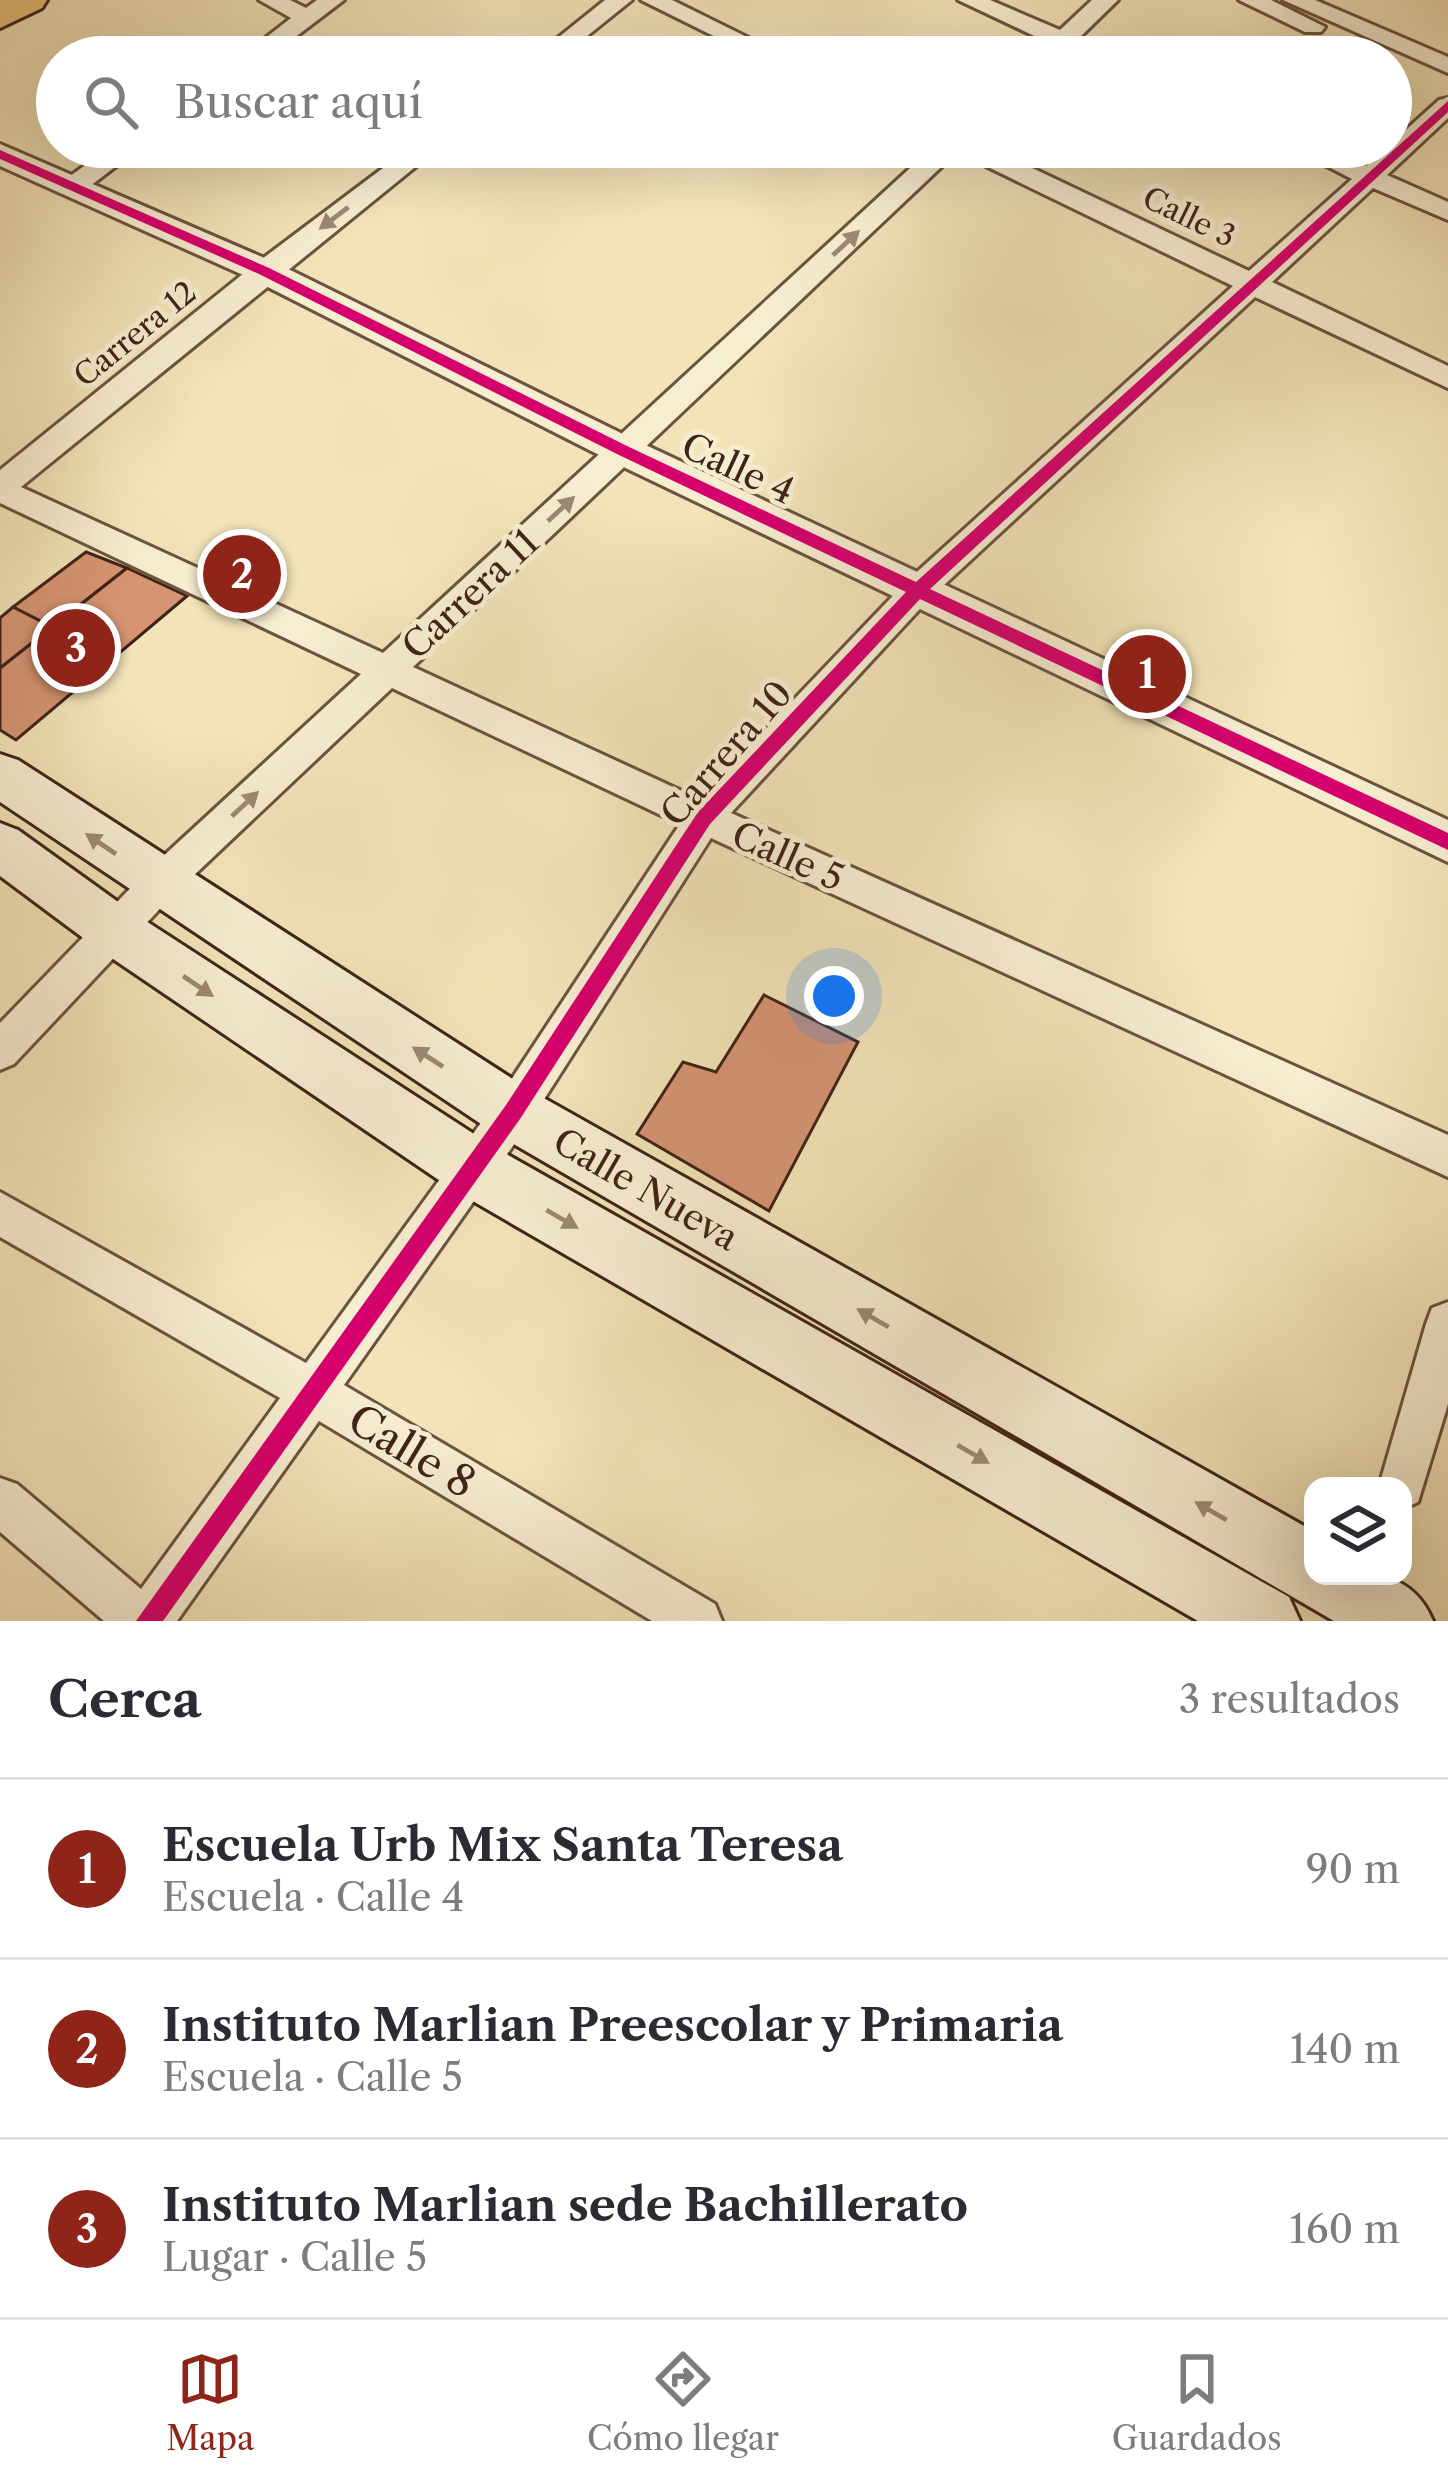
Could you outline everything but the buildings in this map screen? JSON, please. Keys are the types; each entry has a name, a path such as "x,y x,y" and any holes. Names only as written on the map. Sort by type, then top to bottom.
{"highway":[{"path":"0,16 28,0"}],"main road":[{"name":"Calle Nueva","path":"0,775 159,884 513,1112 1304,1564"},
{"name":"Calle Nueva","path":"0,846 113,929 473,1168 1265,1621"}],"street":[{"path":"271,0 308,17"},
{"path":"282,36 332,0"},
{"path":"573,36 620,0"},
{"path":"653,0 730,36"},
{"path":"970,0 1032,36"},
{"path":"1068,36 1106,0"},
{"path":"1250,0 1336,36"},
{"path":"1295,0 1380,36"},
{"path":"1412,50 1448,65"},
{"path":"1412,68 1448,84"},
{"name":"Carrera 10","path":"1412,138 1448,105"},
{"name":"Calle 4","path":"0,154 264,271 624,451 1448,842"},
{"path":"72,188 99,168"},
{"name":"Carrera 12","path":"0,488 264,271 399,168"},
{"name":"Carrera 11","path":"0,1051 159,884 927,168"},
{"name":"Calle 3","path":"1011,168 1448,378"},
{"path":"1350,168 1448,212"},
{"name":"Carrera 10","path":"145,1621 513,1112 704,818 919,589 1380,168"},
{"name":"Calle 5","path":"0,488 704,818 1448,1156"},
{"name":"Calle 8","path":"0,1213 698,1621"},
{"path":"1405,1477 1448,1324"},
{"path":"0,1501 145,1621"}],"cycle path":[{"path":"1412,138 1448,105"},
{"path":"0,154 264,271 624,451 1448,842"},
{"path":"148,1621 513,1112 704,818 919,589 1379,168"}],"place":[{"name":"Instituto Marlian Preescolar y Primaria","path":"242,574"},
{"name":"Instituto Marlian sede Bachillerato","path":"76,648"},
{"name":"Escuela Urb Mix Santa Teresa","path":"1147,674"}]}
